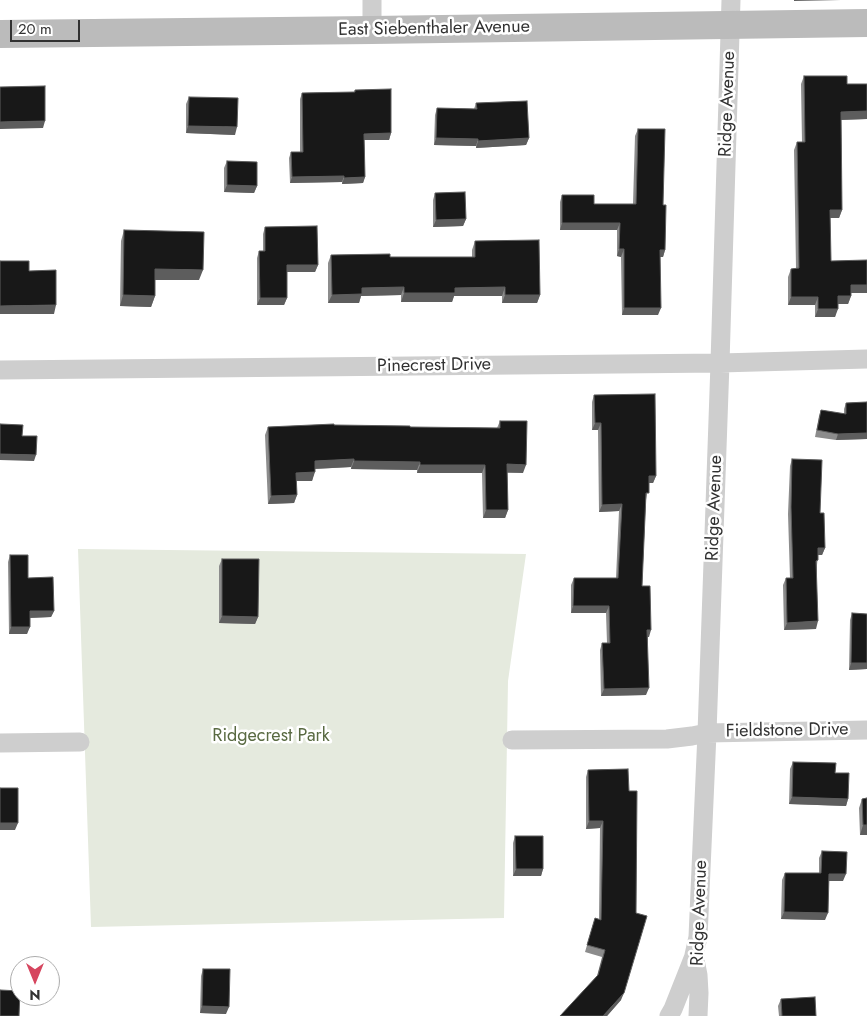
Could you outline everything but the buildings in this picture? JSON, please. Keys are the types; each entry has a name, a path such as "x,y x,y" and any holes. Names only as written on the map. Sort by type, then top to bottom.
{"main road":[{"name":"East Siebenthaler Avenue","path":"0,34 372,30 731,13 867,23"}],"street":[{"path":"372,0 372,30"},
{"name":"Ridge Avenue","path":"698,1016 699,993 694,955 698,937 707,733 731,13"},
{"name":"Pinecrest Drive","path":"0,370 720,363 867,359"},
{"name":"Fieldstone Drive","path":"512,740 667,739 707,733 867,730"},
{"path":"0,743 80,742"},
{"path":"669,1016 694,955"}],"green space":[{"name":"Ridgecrest Park","path":"78,549 526,554 508,681 504,918 91,927"}]}
